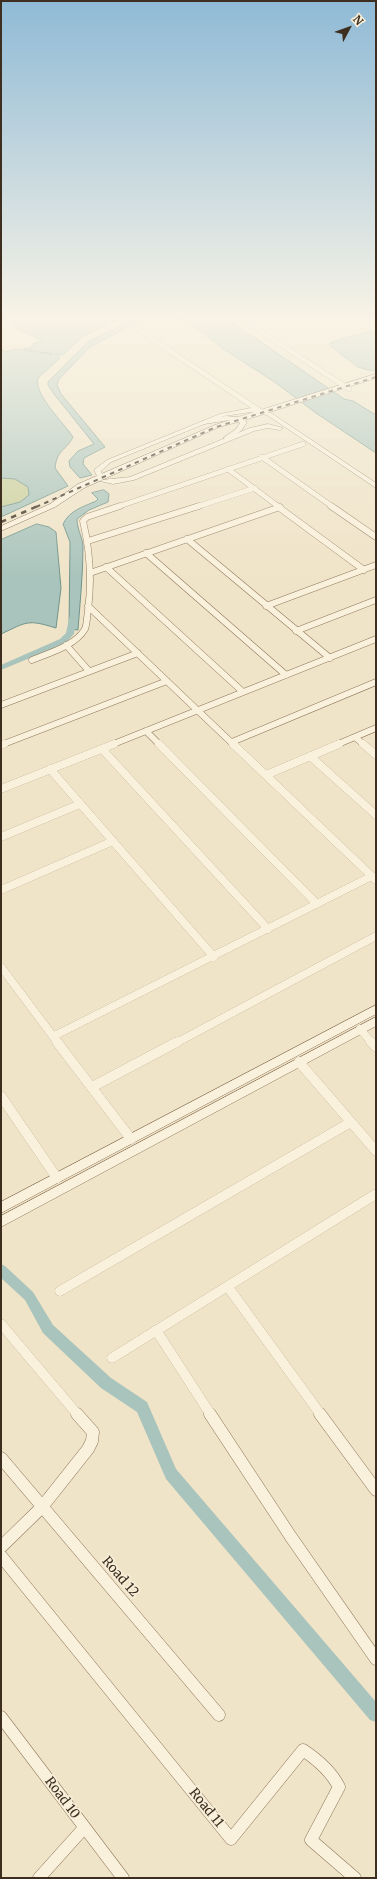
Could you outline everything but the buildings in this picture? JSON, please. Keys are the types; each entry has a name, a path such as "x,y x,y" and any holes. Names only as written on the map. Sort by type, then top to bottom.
{"main road":[{"path":"1,529 55,504 102,479 215,433 241,420 292,404"},
{"path":"204,422 224,418 241,420"},
{"path":"227,438 239,430 241,420"}],"street":[{"path":"248,404 376,486"},
{"path":"280,428 271,426 258,427 227,438 128,480 113,482 102,479 97,470 104,464 204,422 236,412 262,413 280,428 376,493"},
{"path":"32,660 66,645 77,638 85,628 90,573 88,541 83,522 90,514 303,444"},
{"path":"262,457 376,537"},
{"path":"228,468 364,570"},
{"path":"88,541 254,488"},
{"path":"90,573 280,507"},
{"path":"187,539 330,658"},
{"path":"146,553 286,675"},
{"path":"266,606 376,565"},
{"path":"106,567 244,692"},
{"path":"296,631 376,600"},
{"path":"54,1036 317,904 374,878 88,606"},
{"path":"1,789 376,640"},
{"path":"66,645 89,671"},
{"path":"1,705 138,653"},
{"path":"1,745 167,681"},
{"path":"232,742 376,682"},
{"path":"266,775 376,728"},
{"path":"146,731 317,904"},
{"path":"355,736 376,755"},
{"path":"102,749 268,929"},
{"path":"310,756 376,815"},
{"path":"50,769 112,842 214,957"},
{"path":"1,837 80,804"},
{"path":"1,890 112,842"},
{"path":"92,1087 376,936"},
{"path":"1,967 131,1139"},
{"path":"1,1208 376,1009"},
{"path":"1,1222 376,1021"},
{"path":"360,1029 376,1047"},
{"path":"299,1062 376,1151"},
{"path":"1,1096 57,1178"},
{"path":"60,1291 351,1122"},
{"path":"112,1358 376,1194"},
{"path":"228,1287 376,1490"},
{"path":"1,1324 92,1432 92,1441 88,1449 42,1507 1,1546"},
{"path":"156,1330 349,1622 376,1659"},
{"name":"Road 12","path":"1,1458 220,1715"},
{"name":"Road 11","path":"1,1556 231,1838 303,1750 323,1764 336,1779 339,1786 311,1840 355,1878"},
{"name":"Road 10","path":"1,1717 123,1878"},
{"path":"39,1878 84,1828"}],"green space":[{"path":"1,478 15,479 28,487 29,495 20,502 1,507"}],"water":[{"path":"1,404 47,404 73,437 58,457 55,468 68,486 1,517 1,507 20,502 29,495 28,487 15,479 1,478"},
{"path":"62,404 69,404 105,447 84,458 83,464 92,475 80,478 70,467 69,461 78,451 94,444"},
{"path":"304,404 357,404 376,415 376,453"},
{"path":"104,490 109,494 108,502 89,510 77,519 83,546 78,630 69,629 70,542 63,524 73,512 98,499 92,493"},
{"path":"37,524 49,527 56,532 61,588 56,628 39,623 27,623 1,634 1,540"}],"waterway":[{"path":"1,668 63,641 70,634 73,617"},
{"path":"1,1270 29,1296 48,1329 106,1383 142,1407 171,1474 376,1714"}],"railway":[{"path":"36,507 216,427 291,404"},
{"path":"1,522 38,506"}]}
